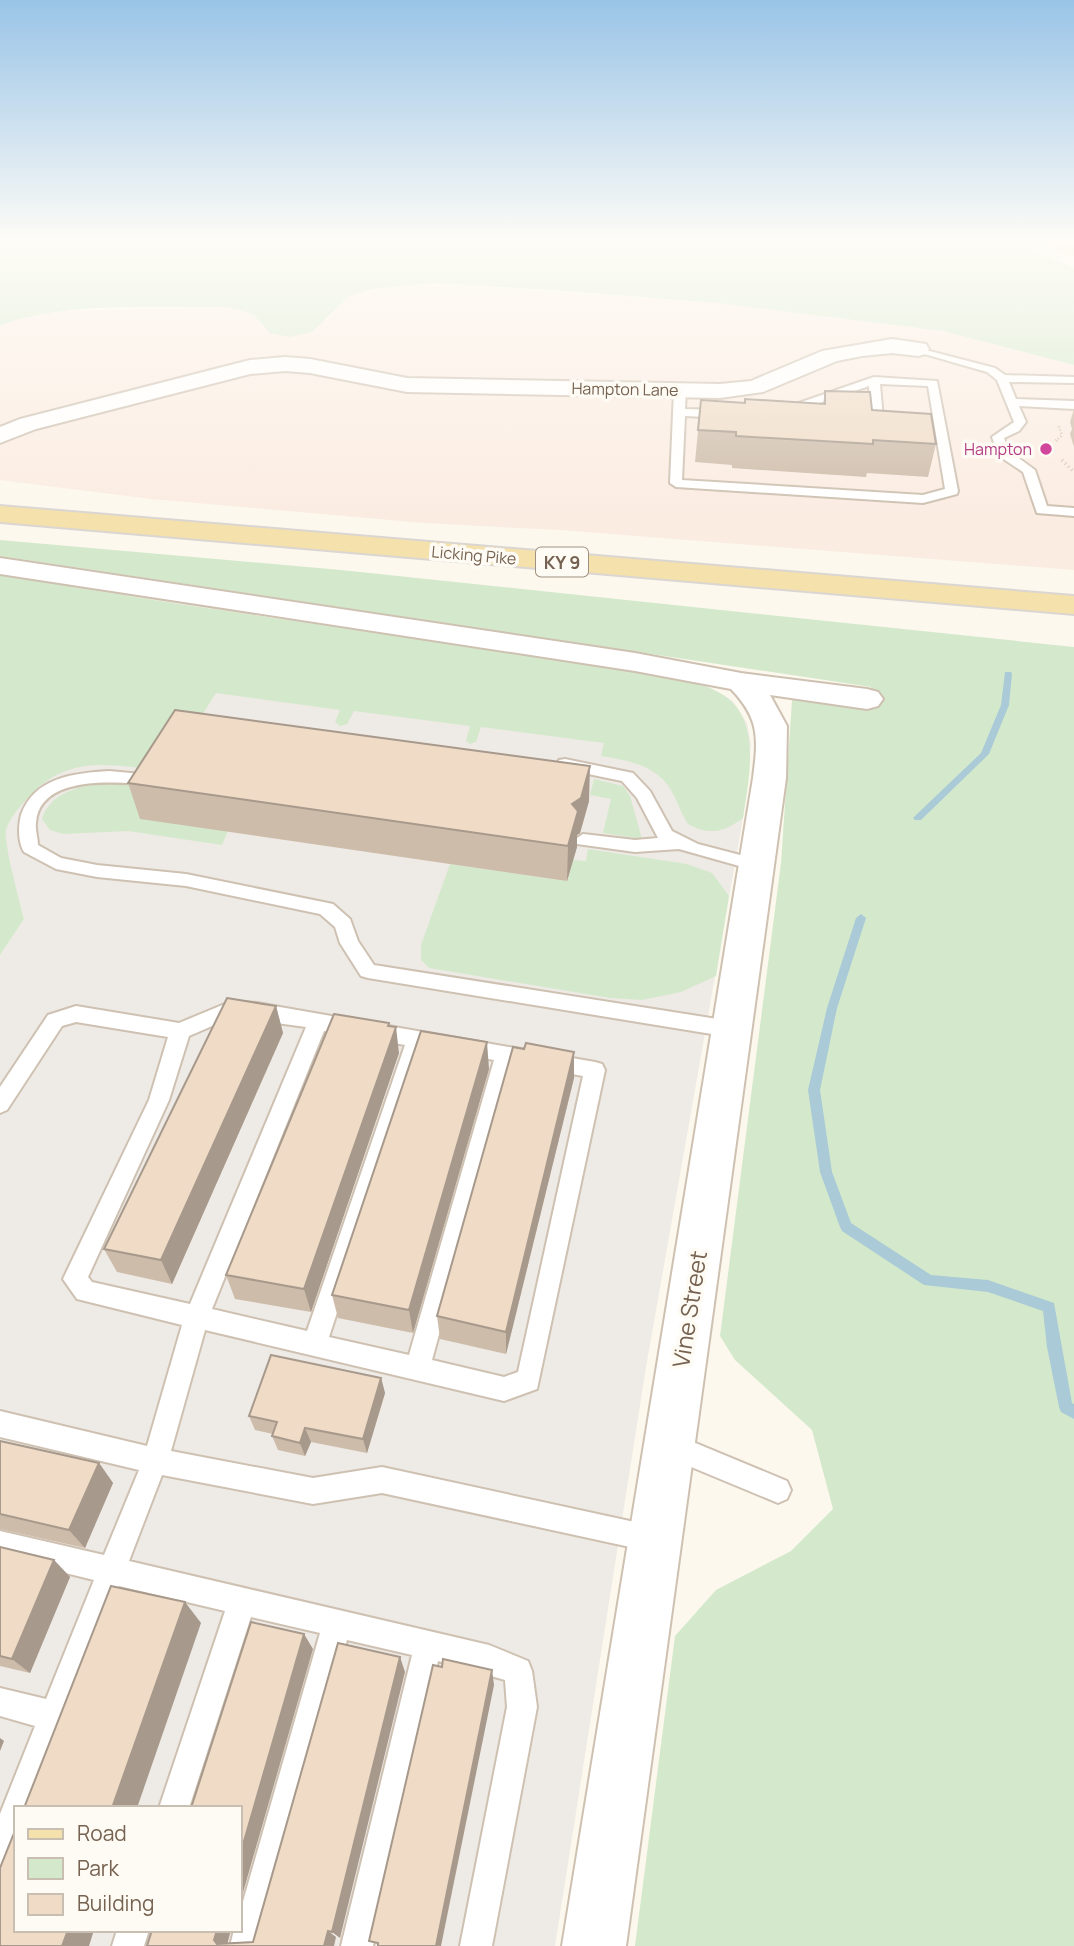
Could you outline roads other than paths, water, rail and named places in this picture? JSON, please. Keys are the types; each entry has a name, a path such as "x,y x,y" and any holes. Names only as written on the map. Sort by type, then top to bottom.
{"main road":[{"name":"Licking Pike","path":"0,514 1074,605"}],"street":[{"name":"Hampton Lane","path":"0,436 28,424 237,370 285,364 310,366 407,385 680,401 720,391 755,387 830,356 862,349 891,346 918,349"},
{"path":"0,566 635,662 741,682 867,699"},
{"name":"Vine Street","path":"594,1946 629,1721 653,1539 757,865 771,738 769,717 754,694 741,682"}],"lane":[{"path":"918,349 991,370 1002,379 1020,422 1015,428 998,437 1003,453 1029,470 1041,510 1074,512"},
{"path":"1002,379 1074,380"},
{"path":"736,414 680,401 676,484 923,499 952,491 935,430 933,383 874,380 794,408 791,416"},
{"path":"874,380 872,418 892,426"},
{"path":"1013,402 1074,405"},
{"path":"777,416 811,416"},
{"path":"548,762 627,777 644,795 666,835 692,849 757,865"},
{"path":"152,780 95,776 67,781 48,791 36,801 26,818 30,848 56,863 97,871 186,880 326,909 343,924 349,943 368,971 730,1029"},
{"path":"583,840 635,846 681,843"},
{"path":"0,1104 55,1020 76,1014 180,1031 232,1009 318,1021 595,1070 528,1381 504,1389 195,1319 85,1291 75,1279 159,1100 180,1031"},
{"path":"19,1806 155,1461 195,1319 318,1021"},
{"path":"314,1346 417,1039"},
{"path":"417,1369 506,1054"},
{"path":"0,1424 155,1461 313,1491 382,1480 653,1539"},
{"path":"668,1444 778,1490"},
{"path":"0,1544 489,1659 518,1671 522,1707 476,1946"},
{"path":"175,1806 242,1602"},
{"path":"246,1946 337,1624"},
{"path":"357,1946 428,1645"},
{"path":"0,1702 54,1716"},
{"path":"0,1851 14,1817"}],"waterway":[{"path":"918,818 985,754 1005,705 1008,674"},
{"path":"861,918 832,1008 814,1090 826,1172 846,1227 929,1281 988,1286 1049,1307 1066,1407 1074,1412"}],"place":[{"name":"Hampton","path":"1046,449"}]}
